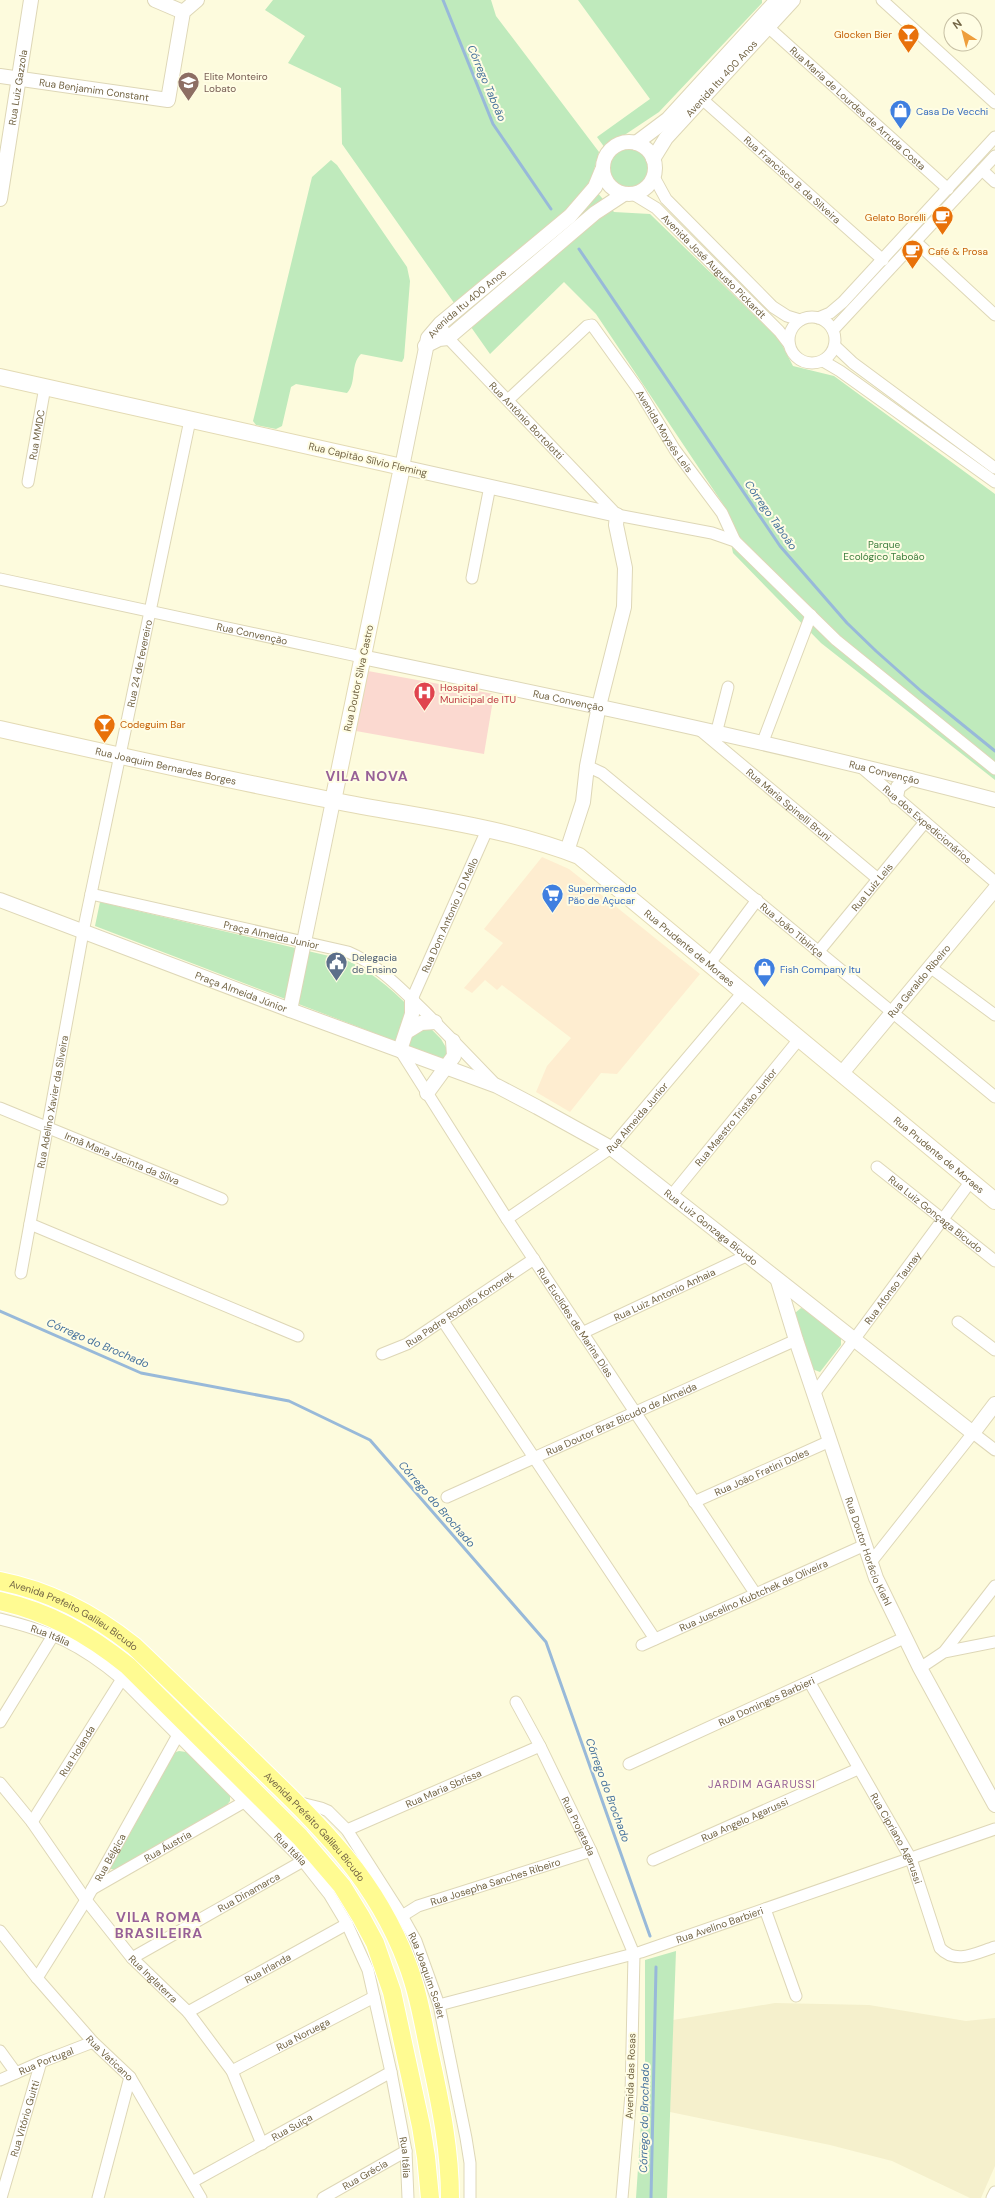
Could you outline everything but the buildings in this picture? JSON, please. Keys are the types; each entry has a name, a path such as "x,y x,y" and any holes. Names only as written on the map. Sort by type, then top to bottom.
{"main road":[{"name":"Rua Capitão Sílvio Fleming","path":"0,378 402,466"},
{"name":"Rua Doutor Silva Castro","path":"333,801 402,466"},
{"name":"Rua Joaquim Bernardes Borges","path":"0,729 333,801"},
{"name":"Rua Prudente de Moraes","path":"333,801 487,830 556,847 579,856 597,869 744,991 995,1202"},
{"name":"Avenida Prefeito Galileu Bicudo","path":"0,1581 28,1587 56,1597 82,1609 110,1627 134,1646 335,1842 365,1881 384,1914 407,1963 417,1997 446,2129 450,2172 450,2198"},
{"name":"Avenida Prefeito Galileu Bicudo","path":"0,1600 31,1608 62,1621 91,1638 128,1666 300,1837 342,1886 375,1943 392,1992 421,2126 430,2198"}],"street":[{"name":"Rua Luiz Gazzola","path":"0,199 31,0"},
{"path":"155,0 183,12 197,0"},
{"name":"Avenida Itu 400 Anos","path":"636,143 668,119 777,0"},
{"name":"Avenida Itu 400 Anos","path":"653,159 666,138 793,0"},
{"path":"882,0 995,103"},
{"name":"Rua Benjamim Constant","path":"0,76 168,100 183,12"},
{"name":"Rua Maria de Lourdes de Arruda Costa","path":"768,27 948,189"},
{"name":"Rua Francisco B. da Silveira","path":"702,99 883,260"},
{"path":"818,318 830,312 843,302 995,137"},
{"path":"636,143 648,150 653,159 655,168 654,177 646,188 629,194 609,186 602,170 604,159 610,150 620,144 636,143"},
{"path":"833,330 995,156"},
{"name":"Avenida Itu 400 Anos","path":"425,346 433,331 440,324 570,216 595,187 602,170"},
{"path":"982,170 995,182"},
{"name":"Avenida José Augusto Pickardt","path":"654,177 666,199 772,307 779,312 800,320"},
{"name":"Avenida Itu 400 Anos","path":"425,346 439,339 448,338 594,213 629,194"},
{"name":"Avenida José Augusto Pickardt","path":"629,194 656,208 779,331 789,344"},
{"path":"916,242 995,315"},
{"path":"835,346 828,357 823,361 816,363 802,361 796,357 789,344 792,328 800,320 809,317 818,318 827,322 833,330 835,346 853,364 995,468"},
{"name":"Rua Antônio Bortolotti","path":"440,324 448,338 616,515"},
{"name":"Avenida Moysés Leis","path":"508,400 589,325 594,327 638,389 675,450 722,513 735,541"},
{"name":"Rua Doutor Silva Castro","path":"402,466 425,346"},
{"path":"823,361 840,371 995,482"},
{"name":"Rua MMDC","path":"28,482 45,387"},
{"name":"Rua 24 de fevereiro","path":"83,932 190,420"},
{"name":"Rua Capitão Sílvio Fleming","path":"402,466 616,515 712,533 735,541"},
{"path":"472,578 490,486"},
{"path":"567,852 583,802 587,766 599,706 624,607 624,568 616,525 616,515"},
{"path":"735,541 836,640 995,769"},
{"name":"Rua Convenção","path":"0,579 362,657 599,706 910,778 995,800"},
{"path":"762,744 811,615"},
{"path":"716,734 728,687"},
{"name":"Rua Maria Spinelli Bruni","path":"700,730 878,879"},
{"name":"Rua João Tibiriça","path":"587,766 602,773 995,1097"},
{"name":"Rua dos Expedicionários","path":"859,766 995,882"},
{"path":"896,797 898,787 910,778"},
{"name":"Rua Doutor Silva Castro","path":"290,1010 333,801"},
{"name":"Rua Luiz Leis","path":"819,951 925,822"},
{"name":"Rua Dom Antonio J D Mello","path":"412,999 487,830"},
{"name":"Rua Geraldo Ribeiro","path":"842,1073 995,889"},
{"name":"Praça Almeida Junior","path":"91,894 304,941 348,952 364,958 381,970 436,1022 497,1086"},
{"name":"Praça Almeida Júnior","path":"0,900 400,1050"},
{"path":"710,963 757,900"},
{"name":"Rua Adelino Xavier da Silveira","path":"21,1273 83,932"},
{"path":"930,967 995,1014"},
{"name":"Rua Almeida Junior","path":"507,1219 611,1148 744,991"},
{"path":"400,1050 408,1031 412,1014 412,999"},
{"path":"408,1031 421,1023 436,1022"},
{"name":"Rua Maestro Tristão Junior","path":"671,1196 800,1038"},
{"path":"427,1094 447,1068 454,1056 453,1041"},
{"name":"Rua Luiz Gonzaga Bicudo","path":"400,1050 497,1086 611,1148 746,1256 995,1450"},
{"name":"Rua Euclídes de Marins Dias","path":"400,1050 507,1219 755,1593"},
{"name":"Irmã Maria Jacinta da Silva","path":"0,1108 222,1199"},
{"name":"Rua Luiz Gonçaga Bicudo","path":"877,1167 995,1261"},
{"name":"Rua Afonso Taunay","path":"814,1394 971,1181"},
{"path":"30,1224 298,1336"},
{"name":"Rua Luiz Antonio Anhaia","path":"582,1333 746,1256"},
{"name":"Rua Padre Rodolfo Komorek","path":"382,1354 407,1344 534,1259"},
{"name":"Rua Doutor Horácio Kiehl","path":"778,1281 806,1372 876,1578 904,1638 995,1805"},
{"path":"443,1321 536,1458 655,1639"},
{"path":"958,1322 995,1350"},
{"name":"Rua Doutor Braz Bicudo de Almeida","path":"447,1497 796,1340"},
{"path":"806,1372 816,1377 827,1376"},
{"path":"871,1562 995,1404"},
{"name":"Rua João Fratini Doles","path":"694,1502 830,1441"},
{"name":"Rua Juscelino Kubtchek de Oliveira","path":"642,1645 755,1593 865,1545"},
{"path":"920,1668 944,1652 995,1586"},
{"name":"Rua Itália","path":"0,1619 54,1634 95,1656 122,1679 178,1734 303,1861 329,1894 347,1924 368,1970 391,2072 406,2151 408,2198"},
{"path":"0,1722 54,1634"},
{"name":"Rua Domingos Barbieri","path":"629,1764 904,1638"},
{"path":"944,1652 995,1642"},
{"name":"Rua Holanda","path":"32,1822 122,1679"},
{"name":"Rua Cipriano Agarussi","path":"810,1682 858,1769 911,1859 937,1941 947,1955 956,1958 967,1957 995,1947"},
{"name":"Rua Projetada","path":"516,1702 540,1746 591,1851 634,1954"},
{"name":"Rua Bélgica","path":"37,1978 86,1900 178,1734"},
{"name":"Rua Maria Sbrissa","path":"346,1830 540,1746"},
{"name":"Rua Angelo Agarussi","path":"653,1860 858,1769"},
{"name":"Rua Inglaterra","path":"0,1783 32,1822 86,1900 132,1958 188,2012 232,2071 262,2144"},
{"name":"Rua Áustria","path":"91,1889 244,1802"},
{"name":"Rua Joaquim Scalet","path":"295,1802 328,1811 346,1830 402,1916 416,1941 439,2005 466,2138 470,2163 470,2198"},
{"name":"Rua Avelino Barbieri","path":"439,2005 634,1954 995,1829"},
{"name":"Rua Josepha Sanches Ribeiro","path":"402,1916 418,1906 591,1851"},
{"name":"Rua Dinamarca","path":"132,1958 303,1861"},
{"path":"765,1909 796,1996"},
{"name":"Rua Irlanda","path":"188,2012 347,1924"},
{"name":"Rua Vaticano","path":"0,1931 37,1978 93,2042 130,2077 201,2198"},
{"name":"Avenida das Rosas","path":"622,2198 631,2094 634,1954"},
{"name":"Rua Noruega","path":"232,2071 374,1996"},
{"name":"Rua Portugal","path":"0,2080 93,2042"},
{"path":"0,2051 16,2073"},
{"name":"Rua Vitório Guitti","path":"2,2198 41,2062"},
{"name":"Rua Suiça","path":"192,2182 391,2072"},
{"path":"98,2198 130,2077"},
{"name":"Rua Grécia","path":"323,2198 406,2151"},
{"path":"992,2198 995,2192"}],"shaded area":[{"name":"Hospital Municipal de ITU","path":"368,671 494,694 484,754 356,731"},
{"path":"542,857 569,869 700,974 617,1074 601,1073 570,1112 536,1092 547,1066 571,1038 502,985 497,990 485,980 472,993 464,988 503,943 484,929"},
{"path":"775,2003 869,2005 966,2021 995,2018 995,2166 981,2198 970,2198 892,2161 830,2145 670,2112 673,2020"}],"green space":[{"name":"Parque Ecológico Taboão","path":"273,0 491,0 496,16 599,152 590,184 614,212 650,214 779,339 793,366 834,376 995,494 995,780 821,643 733,553 723,504 596,314 564,282 490,354 342,144 341,88 288,63 305,36 265,10"},
{"path":"578,0 762,0 762,3 659,112 605,148 597,137 650,99"},
{"path":"629,146 641,150 647,156 651,168 647,180 641,186 629,190 617,186 611,180 607,168 611,156 617,150"},
{"path":"331,160 337,165 407,267 410,281 404,358 402,362 361,354 356,363 352,384 347,393 296,384 291,387 282,426 276,429 256,425 253,421 312,177"},
{"path":"100,902 346,960 373,975 397,995 441,1039 448,1051 447,1057 442,1059 95,926"},
{"path":"801,1308 806,1310 841,1337 841,1345 820,1372 812,1369 795,1313"},
{"path":"179,1751 186,1752 230,1794 230,1801 226,1806 119,1870 111,1869 109,1864 173,1753"},
{"path":"676,1951 667,2198 636,2198 645,2064 645,1960"}],"waterway":[{"name":"Córrego Taboão","path":"443,0 493,124 551,209"},
{"name":"Córrego Taboão","path":"579,249 780,546 847,623 876,651 921,691 995,751"},
{"name":"Córrego do Brochado","path":"0,1311 141,1373 289,1401 370,1440 546,1642 650,1936"},
{"name":"Córrego do Brochado","path":"651,2198 656,1967"}],"place":[{"name":"Glocken Bier","path":"908,54"},
{"name":"Elite Monteiro Lobato","path":"188,102"},
{"name":"Casa De Vecchi","path":"900,130"},
{"name":"Gelato Borelli","path":"942,236"},
{"name":"Café & Prosa","path":"912,270"},
{"name":"Hospital Municipal de ITU","path":"425,712"},
{"name":"Codeguim Bar","path":"104,744"},
{"name":"Supermercado Pão de Açucar","path":"553,914"},
{"name":"Delegacia de Ensino","path":"336,982"},
{"name":"Fish Company Itu","path":"764,988"}],"district":[{"name":"VILA NOVA","path":"367,776"},
{"name":"JARDIM AGARUSSI","path":"762,1784"},
{"name":"VILA ROMA BRASILEIRA","path":"159,1926"}]}
